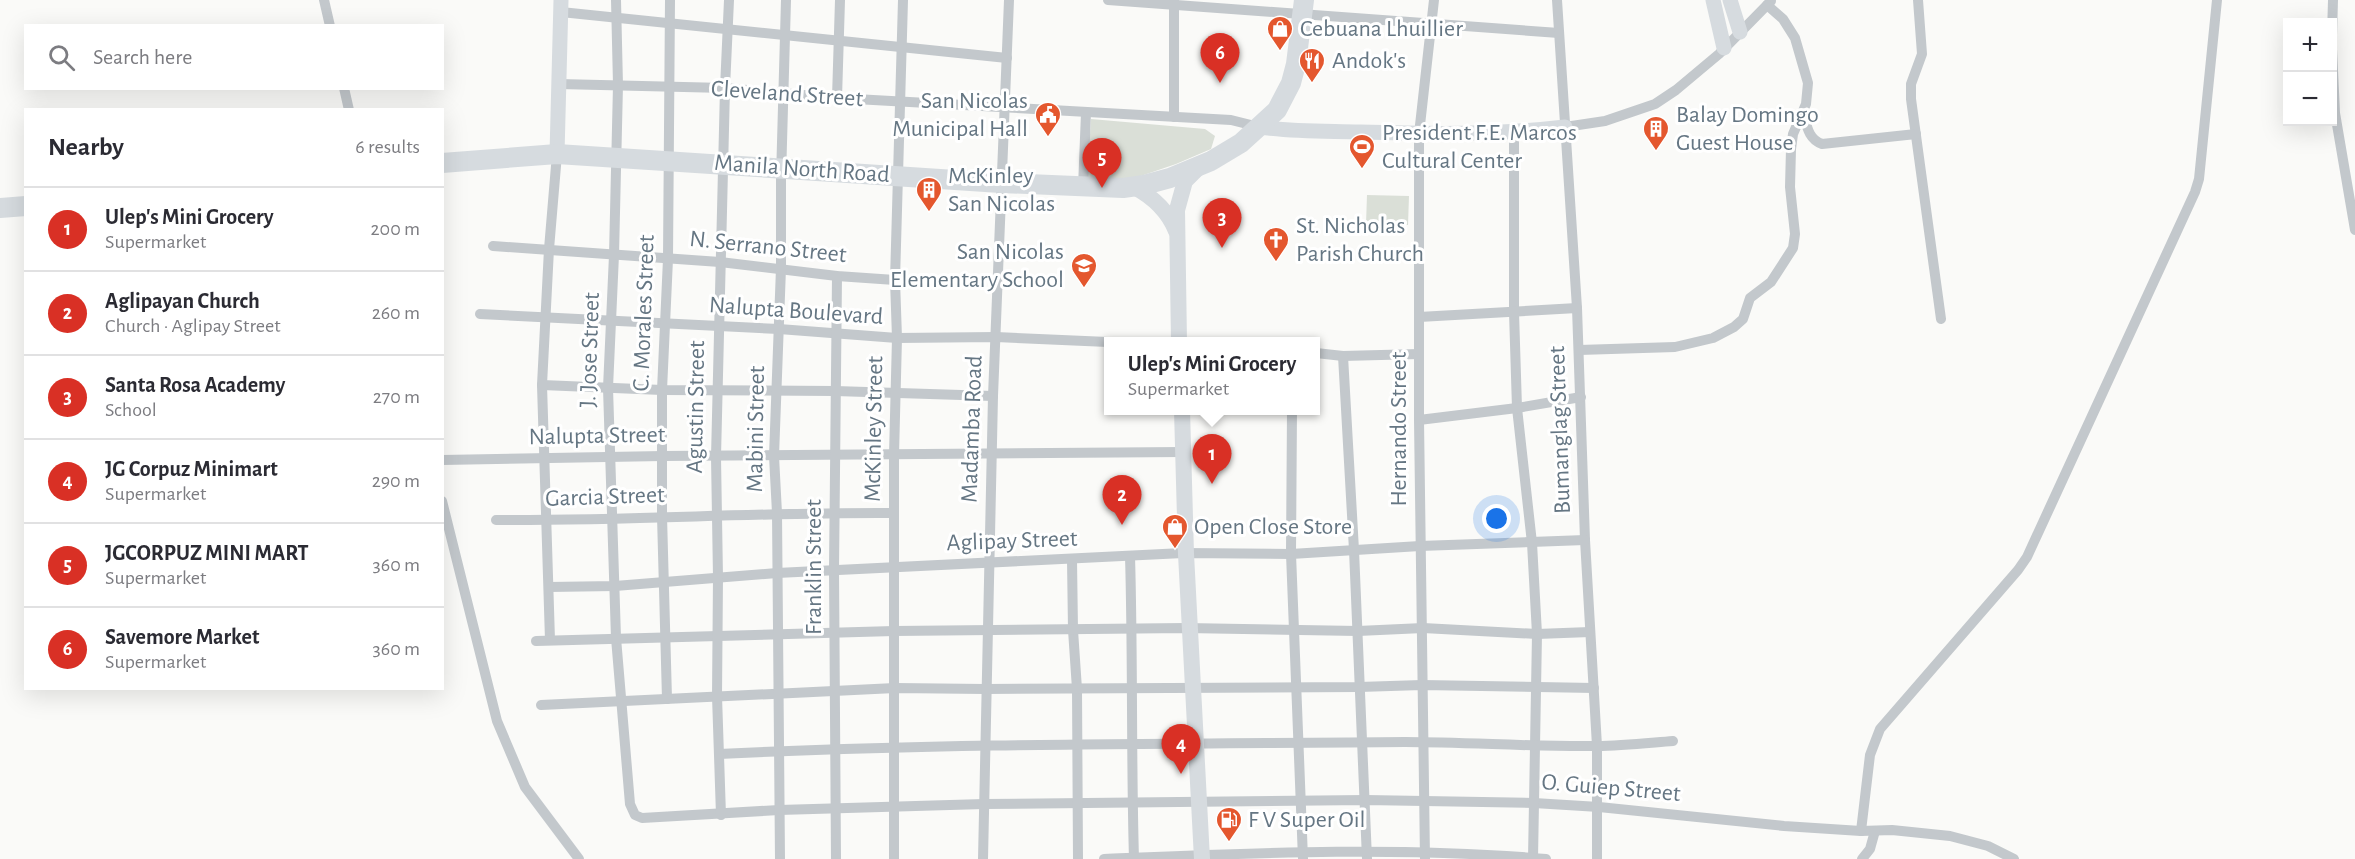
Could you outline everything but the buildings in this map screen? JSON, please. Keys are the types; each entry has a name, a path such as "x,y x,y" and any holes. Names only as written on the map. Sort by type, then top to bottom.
{"highway":[{"name":"Manila North Road","path":"444,163 557,154 1001,183 1134,187 1170,178 1201,165 1241,143 1277,110 1291,83 1296,64 1303,7"},
{"path":"0,208 24,206"}],"main road":[{"path":"1179,337 1177,210 1182,186 1201,165"},
{"path":"1134,187 1147,194 1162,209 1176,232"},
{"path":"1182,415 1186,554 1202,857"}],"street":[{"path":"324,0 330,24"},
{"name":"J. Jose Street","path":"616,0 618,85 608,388 616,638 632,812 642,818 721,815"},
{"name":"C. Morales Street","path":"667,699 662,516 662,390 668,259 669,0"},
{"name":"Agustin Street","path":"721,815 716,636 718,577 716,457 729,0"},
{"name":"Mabini Street","path":"780,859 777,513 774,456 781,268 786,0"},
{"path":"837,98 840,0"},
{"name":"McKinley Street","path":"894,859 894,455 897,338 895,280 903,0"},
{"name":"Madamba Road","path":"983,859 993,396 1009,0"},
{"path":"1108,0 1303,7 1431,25 1559,33"},
{"name":"Hernando Street","path":"1425,855 1420,546 1419,134 1434,0"},
{"name":"Bumanglag Street","path":"1557,0 1579,350 1585,540 1597,746 1599,807 1597,859"},
{"path":"1713,0 1725,48"},
{"path":"1730,0 1740,32"},
{"path":"1918,0 1922,54 1911,84 1941,319"},
{"path":"1861,831 1870,755 1880,729 2027,557 2195,192 2199,179 2217,0"},
{"path":"2332,18 2333,0"},
{"path":"1173,2 1174,117"},
{"path":"1260,127 1283,130 1419,134 1514,133 1605,121 1655,104 1676,90 1725,48 1769,3 1783,19 1794,38 1808,83 1806,104 1793,134 1791,149 1790,187 1795,242 1771,282 1750,298 1743,319 1734,327 1713,338 1675,347 1579,350"},
{"path":"550,640 542,385 549,249 557,154 561,6 616,16 785,36 1007,58"},
{"path":"2333,72 2336,113 2355,230"},
{"name":"Cleveland Street","path":"559,84 725,88 837,98 1231,120 1260,127"},
{"path":"344,90 349,108"},
{"path":"1803,112 1810,136 1822,144 1916,134"},
{"path":"1083,187 1086,113"},
{"path":"1514,133 1514,312 1517,408 1532,543 1537,634 1533,858"},
{"name":"N. Serrano Street","path":"493,246 720,262 837,276 895,280"},
{"name":"Franklin Street","path":"836,859 834,570 837,276"},
{"path":"1419,317 1577,308"},
{"name":"Nalupta Boulevard","path":"480,314 779,329 897,338 996,337 1104,342"},
{"path":"1320,354 1419,354"},
{"path":"1343,356 1367,854"},
{"path":"542,385 662,390 835,391 993,396"},
{"path":"1419,420 1517,408 1581,397"},
{"path":"1292,415 1291,554 1303,855"},
{"name":"Nalupta Street","path":"444,460 1183,452"},
{"path":"444,509 496,721 525,787 579,859"},
{"name":"Garcia Street","path":"496,520 613,519 777,513 894,513"},
{"name":"Aglipay Street","path":"549,587 664,584 777,573 1130,556 1291,554 1420,546 1585,540"},
{"path":"1130,556 1134,746 1131,802 1134,858"},
{"path":"1072,560 1072,630 1077,689 1078,859"},
{"path":"536,641 894,631 1191,628 1358,630 1423,628 1537,634 1590,632"},
{"path":"541,705 779,694 836,689 895,688 1359,687 1422,684 1594,688"},
{"path":"719,754 984,746 1134,746 1197,742 1423,742 1597,746 1673,741"},
{"name":"O. Guiep Street","path":"721,815 779,810 984,804 1366,800 1534,803 1599,807 1784,826 1861,831 1892,830 1950,836 1988,846 2014,859"},
{"path":"1862,859 1870,849 1875,831"},
{"path":"1104,859 1367,854 1546,859"}],"shaded area":[{"path":"1091,119 1205,129 1215,136 1211,149 1176,164 1126,181 1087,181"},
{"path":"1367,195 1409,196 1408,225 1366,224"}],"place":[{"name":"Cebuana Lhuillier","path":"1280,52"},
{"name":"Savemore Market","path":"1220,83"},
{"name":"Andok's","path":"1312,84"},
{"name":"San Nicolas Municipal Hall","path":"1048,138"},
{"name":"Balay Domingo Guest House","path":"1656,152"},
{"name":"President F.E. Marcos Cultural Center","path":"1362,170"},
{"name":"JGCORPUZ MINI MART","path":"1102,188"},
{"name":"McKinley San Nicolas","path":"929,213"},
{"name":"Santa Rosa Academy","path":"1222,248"},
{"name":"St. Nicholas Parish Church","path":"1276,263"},
{"name":"San Nicolas Elementary School","path":"1084,289"},
{"name":"Ulep's Mini Grocery","path":"1212,484"},
{"name":"Aglipayan Church","path":"1122,525"},
{"name":"Open Close Store","path":"1175,550"},
{"name":"JG Corpuz Minimart","path":"1181,774"},
{"name":"F V Super Oil","path":"1229,843"}]}
